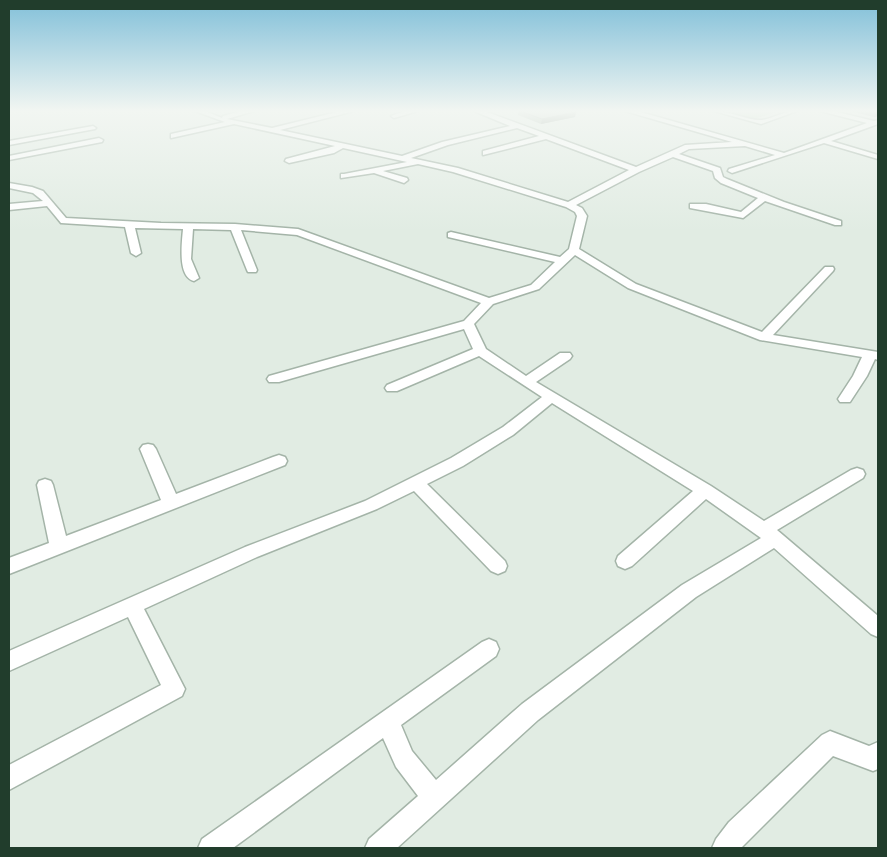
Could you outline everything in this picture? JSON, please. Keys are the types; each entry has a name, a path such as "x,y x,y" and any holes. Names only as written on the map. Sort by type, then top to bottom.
{"street":[{"path":"9,158 44,151"},
{"path":"290,161 331,151"},
{"path":"274,379 468,324 489,302 535,287 574,250 582,216 579,210 569,205 456,170 372,151"},
{"path":"404,158 425,151"},
{"path":"486,153 493,151"},
{"path":"584,151 636,170"},
{"path":"569,205 636,170 679,151"},
{"path":"770,151 784,155"},
{"path":"732,171 795,151"},
{"path":"858,151 878,157"},
{"path":"672,154 717,170 719,178 764,197 838,223"},
{"path":"344,176 418,162"},
{"path":"376,171 404,180"},
{"path":"9,186 36,191 43,195 64,221 188,227 235,227 279,230 311,236 489,302"},
{"path":"693,206 702,206 737,216 743,215 764,197"},
{"path":"9,207 49,203"},
{"path":"129,224 136,253"},
{"path":"188,227 186,259 194,278"},
{"path":"235,227 252,270"},
{"path":"451,236 563,260"},
{"path":"574,250 632,286 764,337 874,355 845,399"},
{"path":"764,337 830,269"},
{"path":"468,324 480,351 497,364 705,490 770,534 878,628"},
{"path":"392,388 480,351"},
{"path":"526,382 565,356"},
{"path":"9,661 251,552 371,506 457,462 508,431 552,396"},
{"path":"148,449 171,503"},
{"path":"9,566 279,461"},
{"path":"378,848 530,712 689,591 857,474"},
{"path":"416,483 498,566"},
{"path":"45,485 59,547"},
{"path":"625,560 705,490"},
{"path":"9,778 174,689 132,605"},
{"path":"212,848 488,648"},
{"path":"387,721 404,759 435,798"},
{"path":"725,848 738,831 830,743 873,759 878,754"}]}
